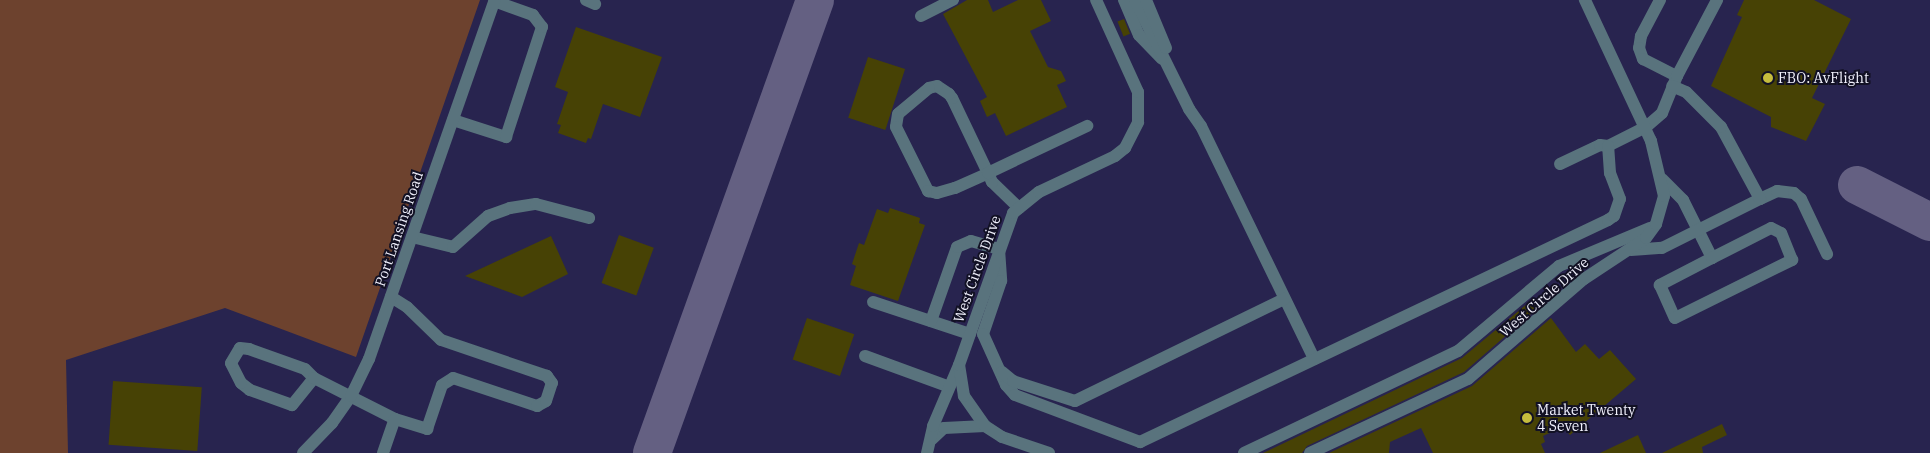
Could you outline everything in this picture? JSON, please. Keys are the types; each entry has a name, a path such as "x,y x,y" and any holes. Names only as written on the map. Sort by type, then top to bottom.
{"street":[{"path":"921,16 953,0"},
{"name":"West Circle Drive","path":"1049,453 1002,437 984,426 964,396 959,365 1007,226 1019,208 1039,192 1115,156 1125,148 1138,122 1138,92 1096,0"},
{"path":"1124,0 1144,43 1156,56 1169,62"},
{"path":"1134,0 1169,62 1189,109 1201,126 1314,359"},
{"path":"1146,0 1165,43 1169,62"},
{"name":"West Circle Drive","path":"1310,453 1468,379 1584,279 1631,250 1646,238 1656,224 1664,196 1662,179 1646,127 1585,0"},
{"path":"1660,0 1642,36 1639,48 1643,59 1674,81 1721,127 1760,199"},
{"path":"1560,164 1600,145 1608,146 1646,127 1662,113 1674,81 1717,0"},
{"path":"453,120 506,137 542,27 533,16 494,1"},
{"name":"Port Lansing Road","path":"302,453 332,422 352,396 369,360 494,1"},
{"path":"1019,208 1000,192 988,173 949,94 937,86 929,88 898,114 896,127 928,191 946,191 988,173 1087,126"},
{"path":"930,321 956,247 971,241 999,249 1001,281 983,334 997,368 1015,395 1140,442 1614,216 1619,208 1618,192 1608,165 1608,146"},
{"path":"1662,179 1680,194 1712,258"},
{"path":"1631,250 1662,248 1777,191 1794,193 1801,199 1827,254"},
{"path":"412,237 452,247 488,216 510,208 536,204 589,218"},
{"path":"1244,453 1458,351 1559,266 1646,231 1656,224"},
{"path":"1772,228 1781,233 1792,260 1675,318 1660,285 1712,258 1772,228"},
{"path":"314,378 292,405 250,390 241,383 231,363 240,348 249,349 305,369 314,378 395,419 427,429 442,384 453,378 537,406 546,401 552,383 546,376 441,340 407,307 391,297"},
{"path":"997,368 1013,381 1075,401 1284,299"},
{"path":"873,302 970,334"},
{"path":"865,356 947,386"},
{"path":"927,453 932,439 932,426 947,386 959,365"},
{"path":"383,453 395,419"},
{"path":"932,439 944,428 984,426"}],"shaded area":[{"path":"0,0 480,0 356,357 225,308 66,360 68,453 0,453"}],"building":[{"path":"967,0 988,0 993,12 1018,0 1041,0 1051,21 1030,31 1048,67 1061,71 1066,81 1057,85 1067,107 1006,136 995,113 987,117 980,101 987,97 943,14"},
{"name":"FBO: AvFlight","path":"1744,0 1814,0 1851,19 1812,98 1825,104 1806,141 1771,127 1771,117 1711,86 1742,17 1737,15"},
{"path":"1124,19 1130,34 1124,36 1118,22"},
{"path":"576,27 662,57 640,117 603,104 591,139 588,138 586,143 558,133 561,125 557,124 568,92 555,87"},
{"path":"868,57 905,69 885,130 848,118"},
{"path":"890,208 920,218 919,223 925,225 898,301 850,285 856,266 852,264 859,243 864,245 877,209 888,213"},
{"path":"619,235 654,248 636,296 602,283"},
{"path":"551,236 568,274 522,297 465,276"},
{"path":"1533,299 1540,306 1464,372 1307,446 1302,453 1263,453 1462,358"},
{"path":"807,318 854,334 840,376 793,360"},
{"path":"1551,318 1576,352 1585,344 1599,359 1610,350 1636,379 1570,435 1563,427 1543,436 1545,442 1541,444 1545,453 1433,453 1421,428 1390,442 1389,453 1329,453 1472,386"},
{"path":"113,381 202,387 197,451 109,445"},
{"path":"1722,424 1727,435 1702,447 1703,453 1662,453"},
{"path":"1638,435 1646,453 1600,453"}],"taxiway":[{"path":"652,453 815,0"},
{"path":"1857,185 1930,222"}],"place":[{"name":"FBO: AvFlight","path":"1768,78"},
{"name":"Market Twenty 4 Seven","path":"1527,418"}]}
